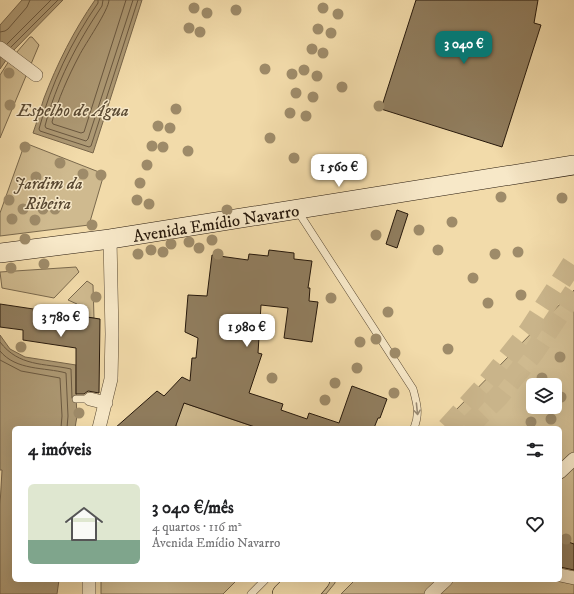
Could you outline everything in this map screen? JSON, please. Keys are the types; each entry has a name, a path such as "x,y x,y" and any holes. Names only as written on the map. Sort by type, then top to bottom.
{"main road":[{"name":"Avenida Emídio Navarro","path":"0,253 110,240 574,165"},
{"path":"283,594 295,582"},
{"path":"307,594 317,582"}],"street":[{"path":"5,51 36,75"},
{"path":"100,426 111,379 112,334 110,240"},
{"path":"90,400 106,403"},
{"path":"562,470 574,459"},
{"path":"562,575 574,578"},
{"path":"89,582 89,594"},
{"path":"431,594 444,582"}],"lane":[{"path":"297,210 413,389 418,408 418,420 415,426"},
{"path":"76,399 90,400"},
{"path":"251,594 263,582"}],"green space":[{"path":"30,37 32,37 39,45 0,138 0,75 9,61"},
{"name":"Jardim da Ribeira","path":"25,143 104,174 89,225 0,236 0,213"},
{"path":"76,267 79,272 54,298 2,288 0,272"},
{"path":"87,281 93,285 94,318 77,316 77,304 68,300"},
{"path":"574,290 574,594 341,594 353,582 562,582 562,426 462,426 451,415"},
{"path":"175,400 252,426 176,426"},
{"path":"101,582 235,582 223,594 101,594"},
{"path":"329,582 335,582 326,594 318,594"}],"water":[{"path":"22,0 63,0 11,53 0,69 0,25"},
{"name":"Espelho de Água","path":"95,0 142,0 93,153 33,133 44,98 60,60 80,23"},
{"path":"0,335 10,349 25,357 76,365 77,416 75,426 12,426 12,582 59,582 57,594 0,594 0,505 2,470 0,470"}],"building":[{"path":"416,0 538,0 534,23 541,25 502,147 381,109"},
{"path":"397,210 408,214 397,248 386,244"},
{"path":"269,250 294,253 294,259 312,261 308,288 310,288 309,301 318,302 312,342 284,338 288,308 261,305 258,353 262,354 249,393 283,404 281,410 307,419 309,413 339,423 352,386 387,399 380,418 378,418 375,426 252,426 184,403 176,426 117,426 157,391 164,396 182,377 190,381 192,358 196,358 198,338 185,332 188,295 207,296 212,255 248,260 249,254 268,256"},
{"path":"0,304 100,319 99,393 88,391 84,394 76,394 76,348 23,340 23,330 0,327"},
{"path":"562,540 574,544 574,570 562,567"}],"tunnel":[{"path":"449,426 486,385 529,331 574,261"},
{"path":"469,426 499,396 534,352 574,292"}]}
